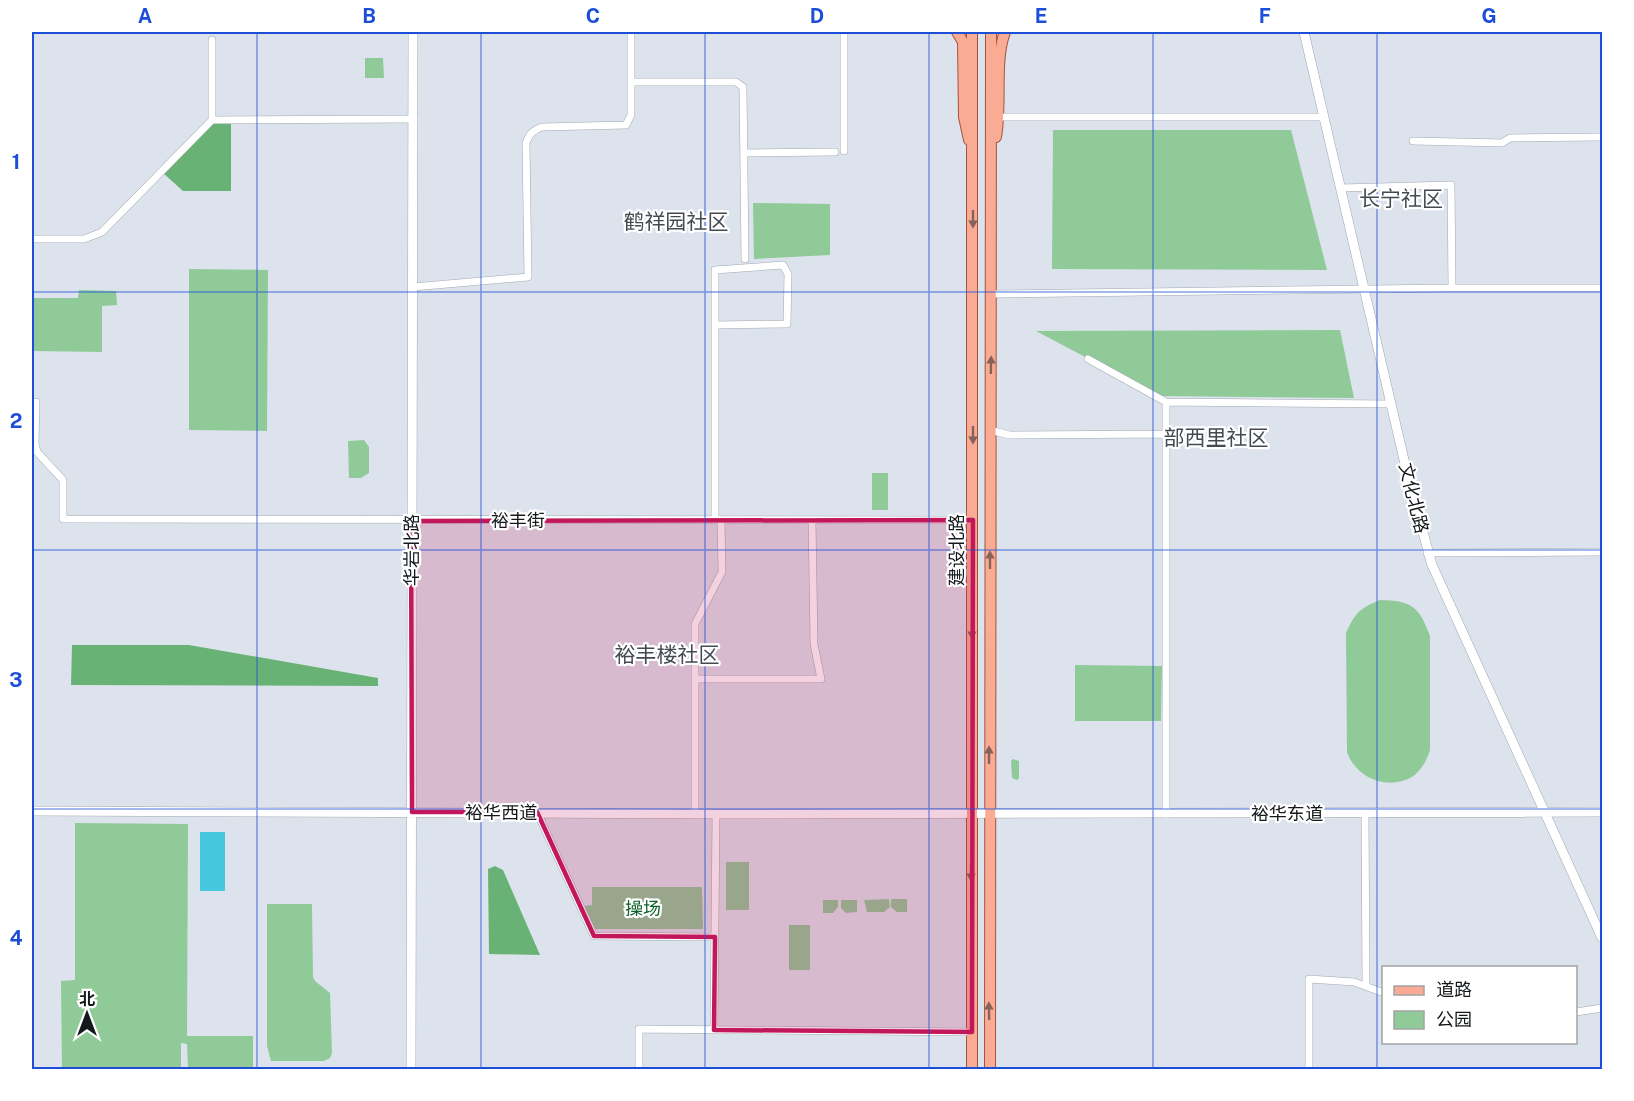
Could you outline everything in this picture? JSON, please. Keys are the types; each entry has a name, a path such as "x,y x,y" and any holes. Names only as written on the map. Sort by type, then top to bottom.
{"main road":[{"path":"957,32 963,42 964,117 973,161"},
{"name":"建设北路","path":"972,32 972,1070"},
{"name":"建设北路","path":"990,1070 991,32"},
{"path":"991,160 999,117 1000,57 1005,32"}],"street":[{"name":"华岩北路","path":"411,1070 413,32"},
{"path":"413,287 528,277 526,143 529,135 542,127 626,125 631,115 631,32"},
{"path":"844,32 844,151"},
{"name":"文化北路","path":"1304,32 1427,553 1602,938"},
{"path":"32,239 84,239 102,232 212,120 212,40"},
{"path":"632,82 736,82 743,87 745,259"},
{"path":"999,117 1324,117"},
{"path":"212,120 414,119"},
{"path":"1413,141 1502,143 1510,138 1602,137"},
{"path":"745,153 835,152"},
{"path":"1341,188 1451,185 1452,288"},
{"path":"695,813 695,624 722,572 718,520 715,325 715,270 783,265 789,274 787,324 715,325"},
{"path":"991,294 1602,288"},
{"path":"1088,359 1166,402 1391,404"},
{"name":"裕丰街","path":"36,402 35,443 38,452 63,480 63,519 973,520"},
{"path":"1166,402 1166,814"},
{"path":"990,430 1009,435 1166,434"},
{"path":"695,679 821,679 813,644 812,520"},
{"path":"1427,553 1602,552"},
{"name":"裕华西道","path":"32,811 971,813"},
{"path":"537,812 594,936 715,937"},
{"name":"裕华东道","path":"971,813 1602,812"},
{"path":"1365,813 1366,985"},
{"path":"714,1030 716,814"},
{"path":"1309,1070 1309,979 1354,982 1382,993"},
{"path":"1577,1012 1602,1008"},
{"path":"639,1070 639,1029 972,1032"}],"highlighted area":[{"path":"973,520 972,1032 714,1030 715,937 594,936 537,812 412,812 411,521"}],"green space":[{"path":"365,58 383,58 384,78 365,78"},
{"path":"212,124 231,124 231,191 183,191 163,173"},
{"path":"1053,130 1291,130 1327,270 1052,269"},
{"path":"753,203 830,204 830,255 754,259"},
{"path":"189,269 268,270 267,431 189,430"},
{"path":"79,290 116,291 117,305 102,306 102,352 32,351 32,298 78,298"},
{"path":"1340,330 1354,398 1159,396 1036,331"},
{"path":"364,440 369,447 369,473 361,478 349,478 348,441"},
{"path":"872,473 888,473 888,510 872,510"},
{"path":"1380,600 1400,602 1413,607 1422,618 1430,636 1430,750 1415,775 1393,783 1374,780 1365,775 1357,769 1347,752 1346,633 1359,612"},
{"path":"72,645 189,645 378,678 378,686 71,685"},
{"path":"1075,665 1162,666 1161,721 1075,721"},
{"path":"1013,759 1019,761 1017,780 1012,778 1011,761"},
{"path":"75,823 188,824 187,1036 253,1036 253,1069 188,1069 187,1044 181,1043 181,1069 62,1069 61,981 75,980"},
{"path":"726,862 749,862 749,910 726,910"},
{"path":"495,866 503,870 540,955 489,954 488,869"},
{"name":"操场","path":"592,887 702,887 703,929 595,929 584,906 592,905"},
{"path":"889,899 890,907 884,912 867,912 864,900"},
{"path":"891,899 907,899 907,912 897,912 891,907"},
{"path":"823,900 838,900 838,907 833,913 823,913"},
{"path":"841,900 857,900 857,912 846,913 841,908"},
{"path":"267,904 312,904 313,977 330,993 332,1053 330,1058 324,1061 271,1061 267,1046"},
{"path":"789,925 810,925 810,970 789,970"}],"water":[{"path":"200,832 225,832 225,891 200,891"}],"district":[{"name":"长宁社区","path":"1401,198"},
{"name":"鹤祥园社区","path":"676,221"},
{"name":"部西里社区","path":"1216,437"},
{"name":"裕丰楼社区","path":"667,654"}]}
